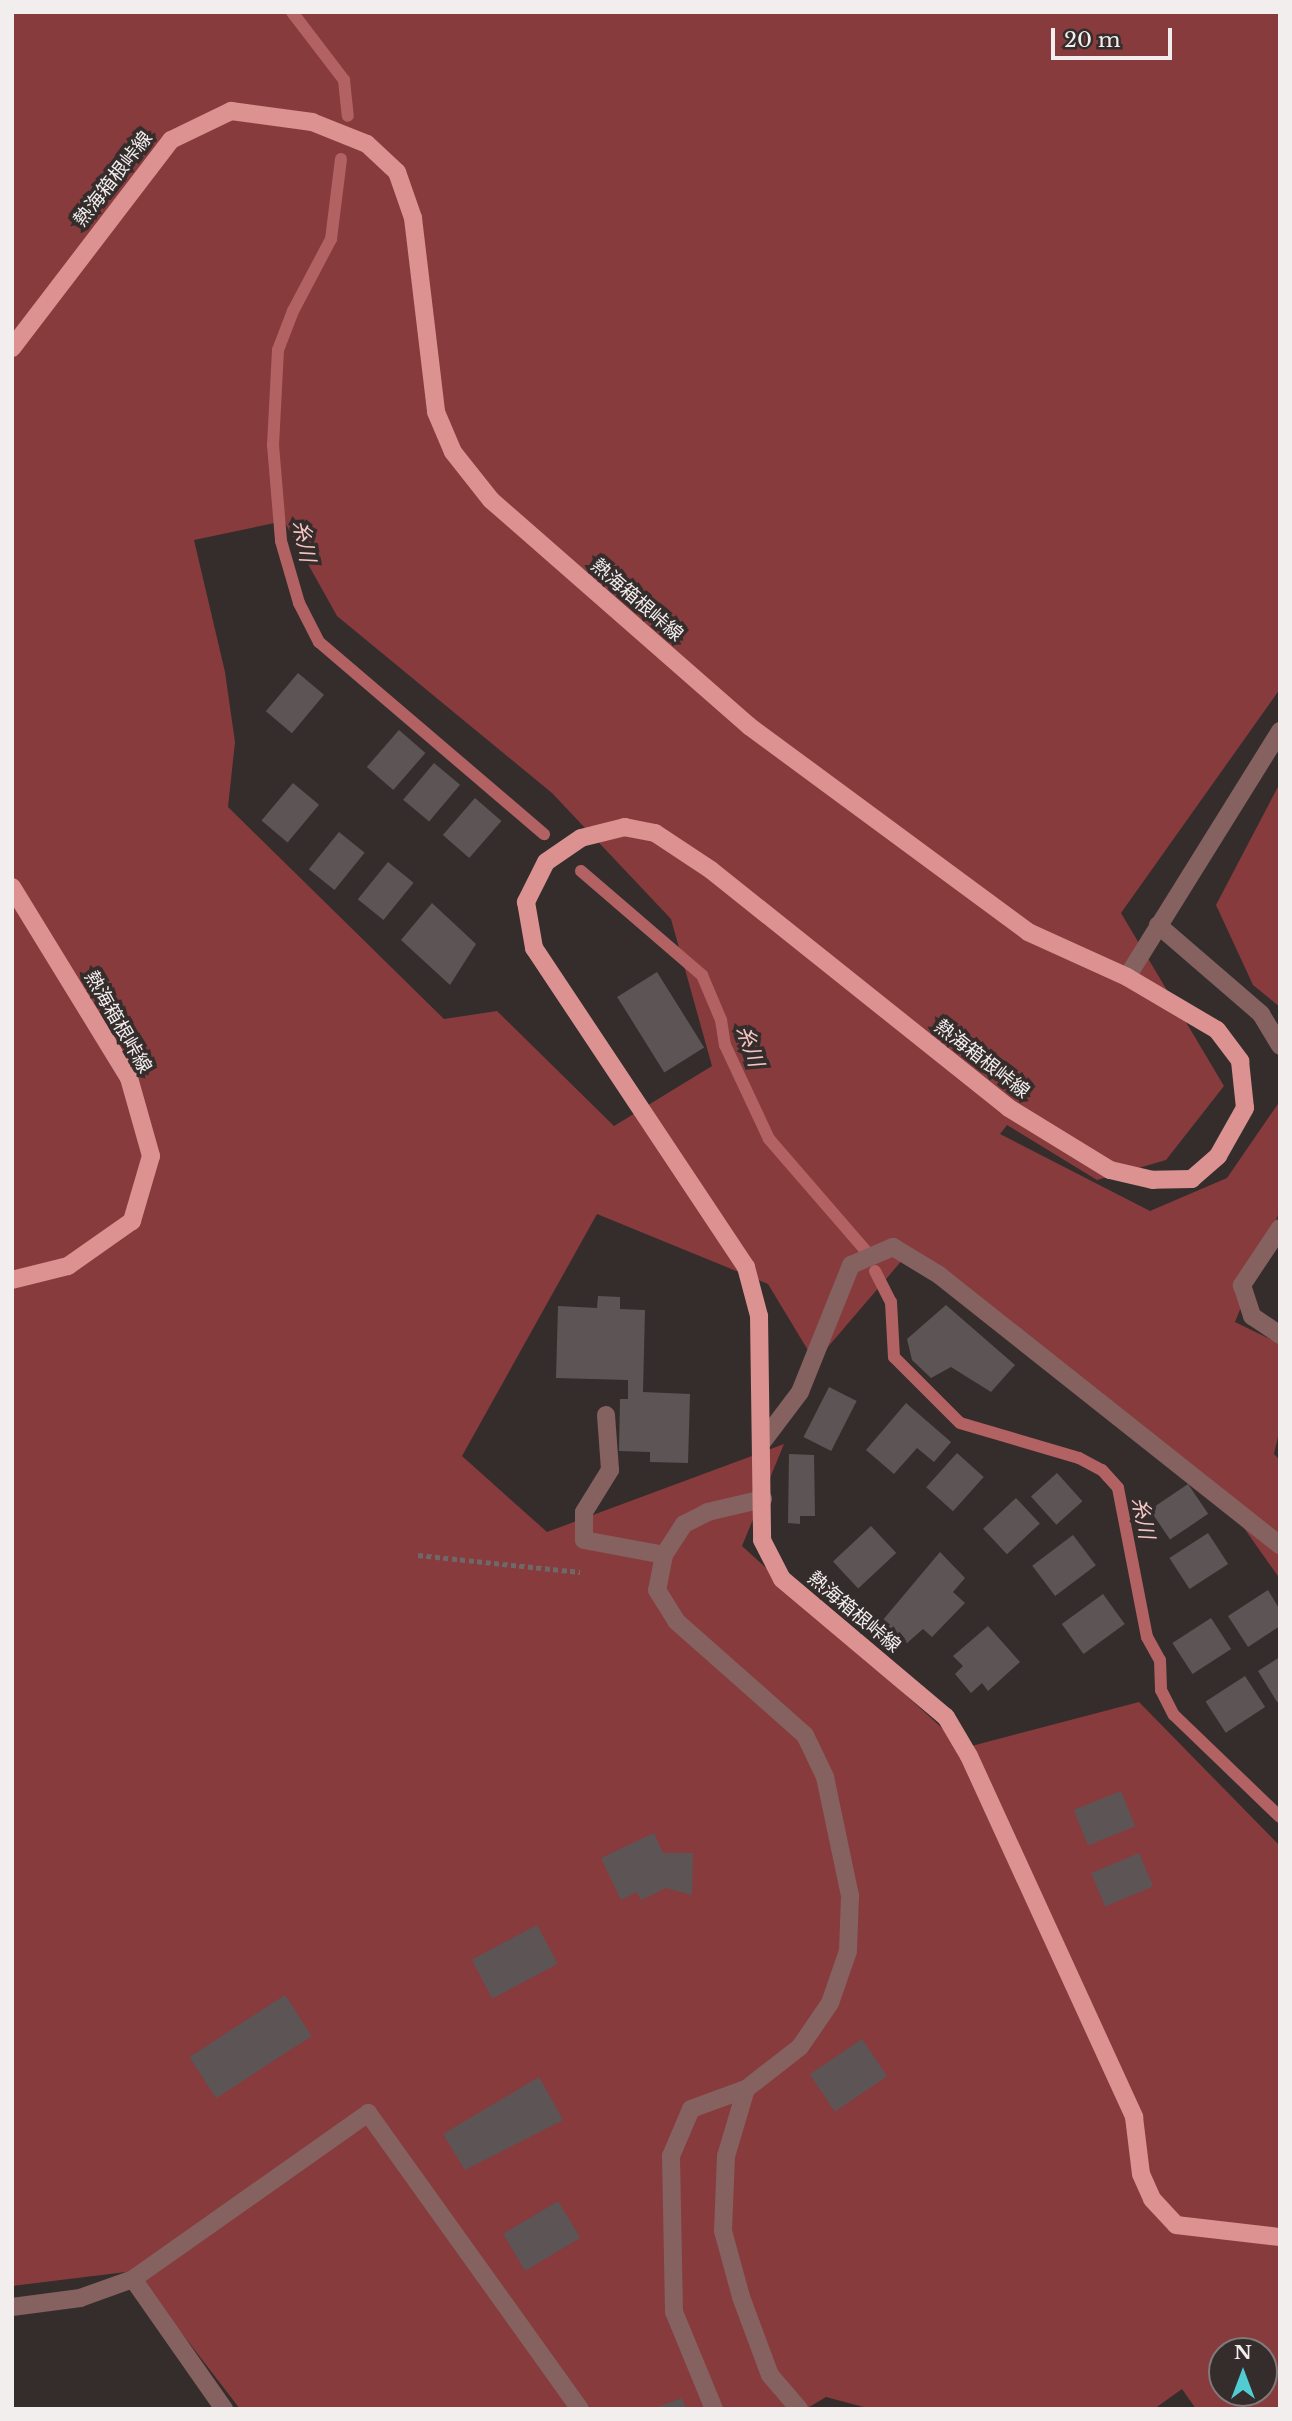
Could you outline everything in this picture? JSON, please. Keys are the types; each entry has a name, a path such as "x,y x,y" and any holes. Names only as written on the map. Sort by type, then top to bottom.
{"main road":[{"name":"熱海箱根峠線","path":"12,348 171,140 231,111 312,122 367,144 397,172 413,218 436,412 453,452 491,500 749,726 1028,932 1126,977 1217,1030 1240,1061 1245,1108 1218,1156 1192,1179 1153,1181 1111,1170 1009,1108 711,870 655,833 625,827 581,838 546,862 526,902 534,948 746,1267 759,1316 763,1441 762,1540 782,1579 946,1717 969,1756 1134,2117 1141,2174 1152,2199 1176,2225 1280,2237"},
{"name":"熱海箱根峠線","path":"12,887 129,1077 151,1156 132,1221 68,1266 12,1280"}],"street":[{"path":"1126,977 1280,731"},
{"path":"1158,926 1261,1014 1280,1046"},
{"path":"1280,1228 1242,1285 1252,1316 1280,1335"},
{"path":"763,1441 800,1392 851,1265 893,1247 939,1275 1280,1545"},
{"path":"606,1415 610,1470 584,1512 584,1540 664,1555"},
{"path":"715,2409 674,2312 671,2156 691,2109 746,2090 800,2047 830,2003 848,1951 850,1896 825,1777 805,1735 676,1621 657,1590 664,1555 684,1524 708,1512 763,1499"},
{"path":"746,2090 726,2156 723,2231 741,2297 771,2375 799,2409"},
{"path":"12,2307 80,2298 133,2279 369,2113 580,2409"},
{"path":"133,2279 224,2409"}],"path":[{"path":"418,1555 592,1573"}],"shaded area":[{"path":"12,12 1280,12 1280,689 1121,913 1224,1086 1166,1160 1097,1180 1007,1125 1000,1134 1150,1211 1227,1178 1280,1101 1280,1210 1235,1322 1280,1344 1280,1428 1274,1454 1280,1460 1280,1579 1208,1477 1086,1391 910,1251 815,1362 768,1284 597,1214 462,1456 547,1532 784,1444 742,1546 964,1748 1139,1702 1280,1846 1280,2409 1196,2409 1182,2389 1154,2409 871,2409 826,2397 806,2409 240,2409 134,2271 12,2286","holes":["284,521 337,616 552,793 671,919 712,1066 614,1126 497,1011 444,1019 228,807 235,742 225,672 194,540"]},
{"path":"1280,783 1280,1007 1253,985 1216,905"}],"building":[{"path":"298,673 324,695 292,733 266,711"},
{"path":"399,730 425,753 393,790 367,767"},
{"path":"434,763 460,785 429,822 403,800"},
{"path":"293,783 319,805 288,842 262,821"},
{"path":"475,798 501,821 469,858 443,835"},
{"path":"339,832 365,853 334,890 309,869"},
{"path":"388,862 414,883 383,920 358,899"},
{"path":"432,903 476,944 450,985 401,940"},
{"path":"657,972 704,1047 664,1072 617,997"},
{"path":"598,1296 620,1297 620,1309 645,1310 643,1392 690,1394 688,1463 650,1462 650,1452 619,1451 620,1399 628,1399 628,1380 556,1378 558,1306 597,1308"},
{"path":"946,1305 1015,1365 991,1392 951,1367 931,1378 912,1360 907,1339"},
{"path":"829,1387 857,1401 831,1451 804,1437"},
{"path":"906,1403 951,1442 934,1462 917,1448 894,1474 866,1450"},
{"path":"957,1453 984,1477 953,1511 926,1487"},
{"path":"789,1454 814,1455 815,1516 800,1516 800,1524 788,1523"},
{"path":"1057,1473 1082,1501 1056,1525 1031,1496"},
{"path":"1188,1484 1208,1514 1170,1540 1150,1510"},
{"path":"1016,1498 1040,1524 1007,1554 983,1529"},
{"path":"871,1526 896,1553 858,1589 833,1561"},
{"path":"1208,1533 1228,1564 1190,1589 1169,1558"},
{"path":"1073,1535 1096,1565 1055,1596 1032,1566"},
{"path":"940,1552 965,1578 953,1592 965,1603 932,1637 923,1629 907,1643 882,1621"},
{"path":"1268,1590 1280,1610 1280,1626 1248,1647 1228,1616"},
{"path":"1103,1594 1125,1624 1083,1654 1062,1624"},
{"path":"1211,1618 1231,1649 1193,1674 1172,1643"},
{"path":"988,1626 1020,1662 988,1691 982,1683 971,1693 955,1674 963,1666 953,1656"},
{"path":"1280,1657 1280,1700 1277,1702 1258,1671"},
{"path":"1245,1676 1265,1707 1226,1733 1206,1702"},
{"path":"1121,1791 1135,1826 1088,1845 1074,1810"},
{"path":"654,1833 663,1853 693,1853 692,1895 666,1888 641,1900 637,1892 621,1900 601,1858"},
{"path":"1139,1853 1153,1886 1105,1906 1091,1873"},
{"path":"537,1925 558,1964 492,1999 472,1960"},
{"path":"285,1995 312,2036 216,2098 189,2057"},
{"path":"862,2039 887,2076 835,2112 810,2074"},
{"path":"539,2077 563,2120 465,2170 443,2134"},
{"path":"558,2201 580,2238 525,2271 503,2234"},
{"path":"682,2398 686,2409 655,2409 655,2408"}],"waterway":[{"name":"糸川","path":"292,12 344,80 348,116"},
{"name":"糸川","path":"341,159 331,239 293,311 278,350 273,445 281,541 299,603 319,642 544,834"},
{"name":"糸川","path":"581,871 702,975 721,1020 725,1045 769,1139 866,1251"},
{"name":"糸川","path":"875,1271 891,1302 894,1357 960,1423 1079,1458 1102,1470 1118,1488 1147,1637 1160,1660 1161,1690 1174,1715 1280,1817"}]}
